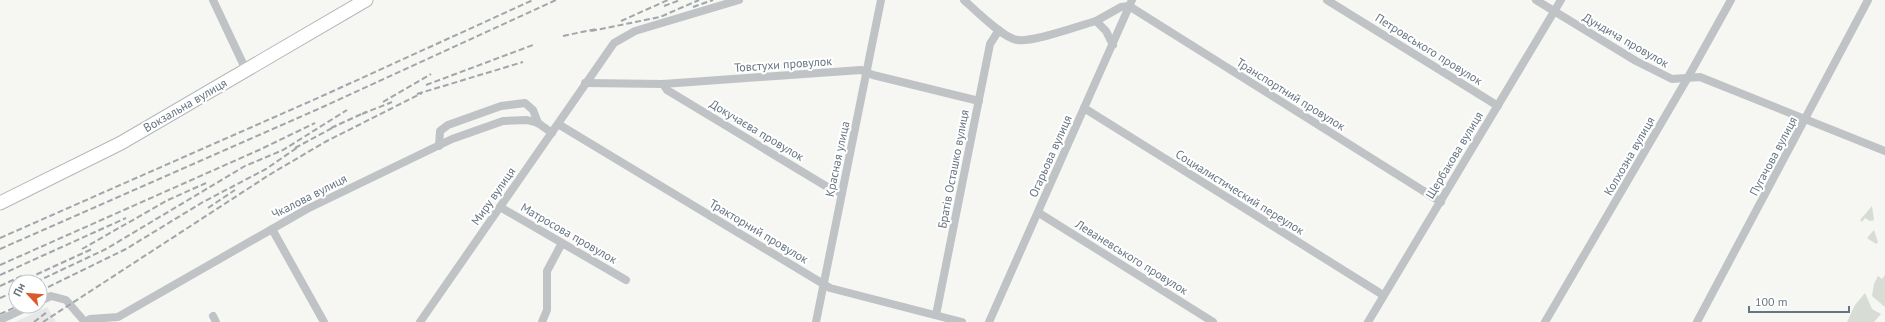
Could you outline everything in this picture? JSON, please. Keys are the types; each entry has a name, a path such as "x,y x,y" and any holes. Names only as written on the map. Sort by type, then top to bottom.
{"main road":[{"name":"Вокзальна вулиця","path":"0,202 121,143 359,2"}],"street":[{"path":"213,0 246,70"},
{"name":"Миру вулиця","path":"420,322 614,43 623,36 634,31 739,0"},
{"name":"Красная улица","path":"816,322 881,0"},
{"path":"964,0 999,30 1018,40 1038,37 1096,21 1120,7 1131,3"},
{"name":"Петровського провулок","path":"1327,0 1498,106"},
{"name":"Дундича провулок","path":"1536,0 1636,61 1672,79 1687,80 1700,77 1885,151"},
{"name":"Щербакова вулиця","path":"1368,322 1561,0"},
{"name":"Колхозна вулиця","path":"1545,322 1687,80 1731,0"},
{"name":"Пугачова вулиця","path":"1697,322 1868,0"},
{"name":"Огарьова вулиця","path":"989,322 1131,3"},
{"name":"Транспортний провулок","path":"1131,3 1440,202"},
{"path":"1096,21 1106,31 1113,45"},
{"name":"Братів Осташко вулиця","path":"936,315 990,44 999,30"},
{"name":"Товстухи провулок","path":"585,83 663,84 861,70 979,101"},
{"name":"Докучаєва провулок","path":"663,84 667,90 827,187 834,191 842,192"},
{"path":"439,146 440,131 448,125 501,106 525,103 533,110 538,123"},
{"name":"Социалистический переулок","path":"1084,108 1383,296"},
{"name":"Чкалова вулиця","path":"85,322 90,319 100,320 118,317 307,209 439,146 503,121 527,120 538,123 552,133"},
{"name":"Тракторний провулок","path":"558,124 830,288 962,322"},
{"name":"Матросова провулок","path":"500,207 626,280"},
{"name":"Леваневського провулок","path":"1039,212 1213,322"},
{"path":"272,228 324,322"},
{"path":"542,322 547,310 547,271 562,243"},
{"path":"48,297 51,296 66,300 85,322"},
{"path":"0,320 13,314"}],"shaded area":[{"path":"1872,206 1874,220 1870,221 1865,218 1862,222 1860,220"},
{"path":"1874,230 1878,242 1876,244 1867,238"},
{"path":"1885,275 1885,307 1872,296 1874,284 1878,276 1882,279"},
{"path":"1865,293 1872,309 1881,314 1874,322 1847,322 1855,305"},
{"path":"48,309 56,322 15,322 32,314 48,314"}],"railway":[{"path":"0,238 320,97 533,0"},
{"path":"0,249 325,106 556,0"},
{"path":"621,21 668,0"},
{"path":"664,6 680,0"},
{"path":"591,31 660,17 699,0"},
{"path":"693,7 713,0"},
{"path":"563,36 596,29"},
{"path":"426,85 533,45"},
{"path":"417,94 523,62"},
{"path":"383,102 431,74"},
{"path":"43,322 269,175 325,142 422,93"},
{"path":"362,114 392,102"},
{"path":"48,276 106,249 245,166 283,150 347,110"},
{"path":"331,128 366,112"},
{"path":"0,265 259,150 315,123"},
{"path":"295,148 336,126"},
{"path":"48,287 126,249 203,202 266,169 298,147"},
{"path":"82,249 168,200 206,183"},
{"path":"208,208 235,190"},
{"path":"0,275 126,218"},
{"path":"37,274 92,249"},
{"path":"0,286 8,282"},
{"path":"0,298 8,294"},
{"path":"0,314 8,310"},
{"path":"34,322 44,314"}]}
